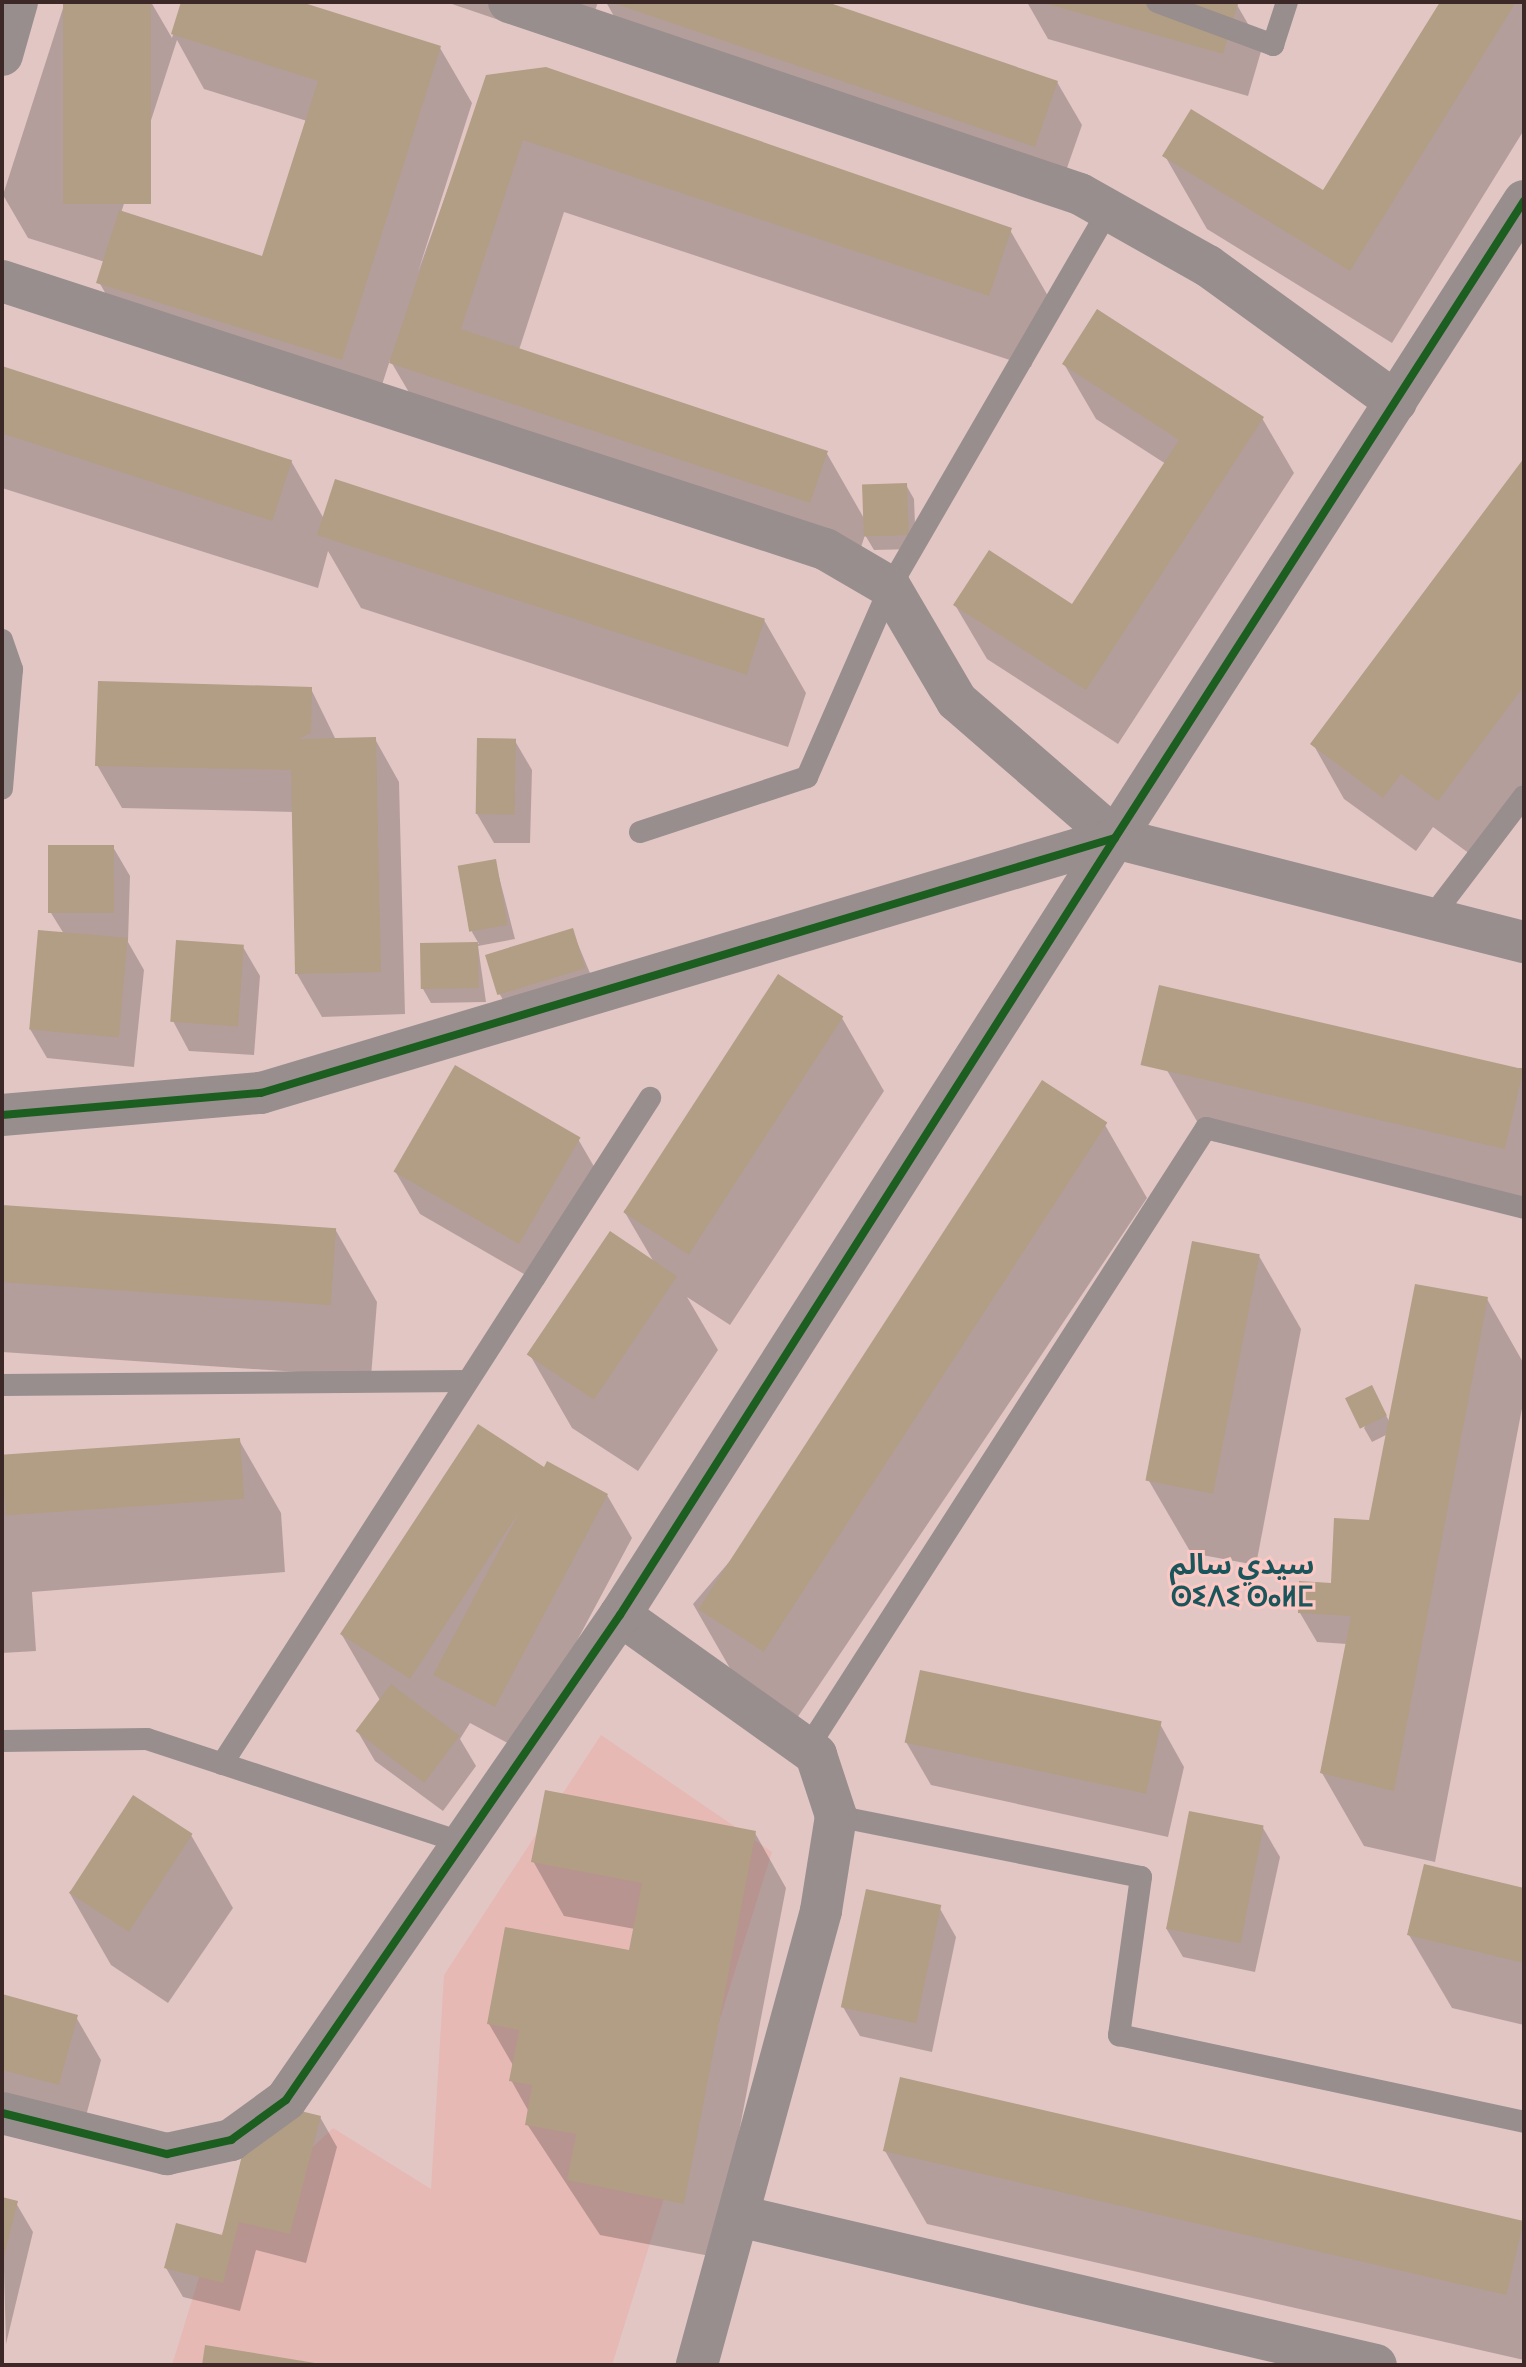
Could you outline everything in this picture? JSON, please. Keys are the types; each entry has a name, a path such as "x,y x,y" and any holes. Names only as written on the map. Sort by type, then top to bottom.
{"street":[{"path":"2,55 17,2"},
{"path":"509,2 1080,194 1208,266 1396,402"},
{"path":"2,2113 167,2154 231,2140 286,2100 620,1615 1524,201"},
{"path":"2,281 825,549 890,587 957,701 1115,838 1524,942"},
{"path":"2,1115 261,1093 1115,838"},
{"path":"620,1615 807,1749 836,1816 821,1911 697,2365"},
{"path":"739,2216 1376,2365"}],"lane":[{"path":"1157,2 1273,45 1287,2"},
{"path":"640,832 807,777 890,587 1108,211"},
{"path":"2,640 12,669 3,777"},
{"path":"1431,918 1524,796"},
{"path":"222,1764 650,1098"},
{"path":"807,1749 1206,1128 1524,1208"},
{"path":"2,1385 467,1381"},
{"path":"2,1741 147,1739 463,1843"},
{"path":"836,1816 1141,1877 1119,2035 1524,2122"}],"shaded area":[{"path":"601,1735 772,1852 612,2365 172,2365 209,2245 333,2128 431,2189 444,1975"}],"building":[{"path":"63,2 151,2 151,204 63,204"},
{"path":"181,2 301,2 441,46 342,360 96,283 119,210 262,256 318,81 171,34"},
{"path":"610,2 827,2 1058,81 1035,147"},
{"path":"1440,2 1516,2 1350,271 1162,156 1191,109 1323,190"},
{"path":"1044,3 1238,4 1223,54"},
{"path":"546,67 1012,228 989,296 523,140 461,329 828,451 810,503 389,363 486,75"},
{"path":"1097,309 1264,417 1086,690 953,605 989,550 1072,604 1179,440 1062,364"},
{"path":"2,366 292,460 272,521 2,433"},
{"path":"1524,458 1524,686 1438,801 1401,774 1383,798 1310,744"},
{"path":"335,479 765,619 747,675 317,535"},
{"path":"907,483 909,535 864,537 862,485"},
{"path":"98,681 312,687 311,733 298,739 376,737 381,972 295,974 291,770 95,766"},
{"path":"477,738 516,739 515,815 476,814"},
{"path":"48,845 114,845 114,913 48,913"},
{"path":"496,859 508,925 469,932 458,866"},
{"path":"573,928 585,968 497,995 485,955"},
{"path":"38,930 128,938 119,1037 29,1030"},
{"path":"176,940 244,945 238,1027 170,1022"},
{"path":"478,942 479,988 421,989 420,943"},
{"path":"778,974 843,1016 689,1255 623,1212"},
{"path":"1159,985 1523,1069 1505,1149 1141,1065"},
{"path":"455,1065 581,1138 519,1244 394,1172"},
{"path":"1042,1080 1107,1122 764,1652 698,1609"},
{"path":"2,1205 336,1228 331,1305 2,1282"},
{"path":"610,1231 677,1276 594,1400 527,1355"},
{"path":"1192,1241 1260,1254 1213,1494 1145,1481"},
{"path":"1415,1284 1488,1297 1394,1791 1320,1773 1351,1616 1298,1613 1299,1581 1331,1583 1334,1518 1369,1520"},
{"path":"1372,1385 1387,1416 1360,1429 1345,1398"},
{"path":"478,1424 544,1467 547,1461 608,1494 495,1707 433,1675 521,1509 410,1679 340,1634"},
{"path":"240,1438 244,1499 6,1516 2,1455"},
{"path":"920,1670 1162,1721 1146,1794 905,1742"},
{"path":"391,1684 460,1736 424,1783 355,1731"},
{"path":"545,1790 756,1831 684,2204 567,2180 576,2134 525,2125 532,2085 509,2081 519,2030 487,2024 505,1927 629,1950 642,1883 531,1862"},
{"path":"133,1795 193,1834 129,1932 69,1893"},
{"path":"1189,1811 1264,1826 1241,1943 1166,1929"},
{"path":"1424,1864 1524,1888 1524,1963 1407,1935"},
{"path":"866,1889 941,1905 916,2023 841,2007"},
{"path":"2,1994 78,2015 59,2085 2,2070"},
{"path":"900,2077 1524,2221 1507,2295 883,2151"},
{"path":"256,2100 321,2116 290,2234 239,2222 223,2283 164,2268 176,2223 222,2235"},
{"path":"2,2197 18,2201 3,2260 2,2260"},
{"path":"205,2345 315,2363 202,2365"}],"cycle path":[{"path":"2,1115 261,1093 1115,838 1524,201"},
{"path":"2,2113 167,2154 231,2140 286,2100 620,1615 1115,838"}],"district":[{"name":"سيدي سالم ⵙⵉⴷⵉ ⵙⴰⵍⵎ","path":"1242,1579"}]}
